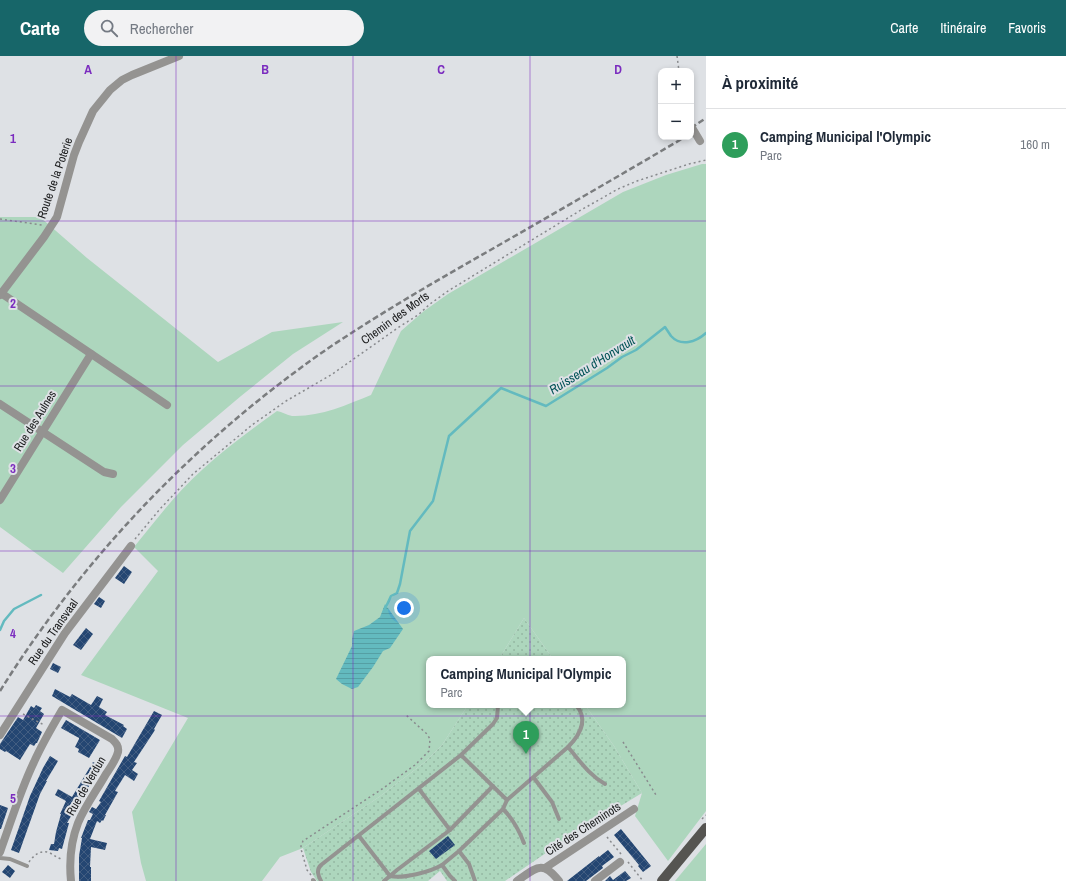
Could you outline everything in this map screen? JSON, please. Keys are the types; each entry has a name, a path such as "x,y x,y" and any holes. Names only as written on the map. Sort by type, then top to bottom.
{"main road":[{"path":"662,881 706,828"}],"street":[{"name":"Route de la Poterie","path":"0,294 52,226 57,216 69,168 93,111 110,90 122,80 179,56"},
{"path":"694,131 700,141"},
{"path":"0,294 167,405"},
{"name":"Rue des Aulnes","path":"0,500 91,354"},
{"path":"0,404 104,472 113,474"},
{"name":"Rue du Transvaal","path":"0,735 65,633 131,546"},
{"name":"Rue de Verdun","path":"51,729 62,710 112,739 117,744 118,749 115,759 78,823 70,859 71,881"},
{"path":"0,852 30,770 51,729"},
{"name":"Cité des Cheminots","path":"546,868 634,809"},
{"path":"595,881 620,862"},
{"name":"Cité des Cheminots","path":"517,881 537,868 546,868 552,872 559,881"}],"lane":[{"path":"321,881 318,873 319,868 462,756 493,724 497,718 498,708"},
{"path":"359,836 390,876 410,876 438,868 459,851 503,809 507,800 568,747 578,735 583,722 582,714 578,708"},
{"path":"568,747 590,773 605,784"},
{"path":"462,756 507,800"},
{"path":"534,778 552,802 559,819"},
{"path":"384,881 450,830 493,786"},
{"path":"419,789 450,830"},
{"path":"503,809 519,830 524,843"},
{"path":"459,851 469,864 475,881"},
{"path":"0,858 10,859 27,866"},
{"path":"442,865 455,881"}],"path":[{"path":"677,56 679,68"},
{"name":"Chemin des Morts","path":"131,546 157,512 193,474 252,425 286,401 331,375 418,315 436,299 618,189 694,162 706,160"},
{"path":"0,219 34,225 52,226"},
{"path":"15,710 51,729"},
{"path":"314,880 307,870 301,852 300,846 303,841 382,789 415,765 429,752 430,739 427,734 406,715"},
{"path":"623,742 656,795"},
{"path":"27,866 34,856 42,852 49,853 60,858 70,859"}],"green space":[{"path":"706,164 706,811 668,861 635,816 642,793 614,746 587,708 626,708 626,656 551,656 524,618 501,656 426,656 426,708 466,708 442,745 425,762 379,797 303,848 280,857 262,881 146,881 141,863 132,812 188,718 81,675 158,571 134,547 167,506 193,478 230,446 277,411 292,416 313,415 333,410 371,395 401,331 424,311 448,294 623,192 666,175"},
{"path":"0,217 40,217 87,258 218,362 272,332 343,322 293,354 183,445 121,507 63,573 0,527"},
{"path":"524,618 551,656 501,656"},
{"path":"466,708 587,708 614,746 642,793 565,840 505,881 447,881 440,871 428,881 317,881 311,872 303,848 379,797 425,762 442,745"},
{"path":"706,844 706,881 675,881"}],"water":[{"path":"385,604 403,629 390,648 383,651 358,687 352,689 336,679 352,646 354,631 369,625 380,617"}],"building":[{"path":"124,566 132,572 124,584 115,578"},
{"path":"99,597 105,601 101,608 94,604"},
{"path":"86,628 93,634 81,650 73,645"},
{"path":"53,663 61,667 58,673 50,669"},
{"path":"55,689 70,697 72,694 91,705 97,696 103,699 99,707 107,712 105,715 124,725 123,726 127,729 122,738 52,696"},
{"path":"36,705 42,708 40,711 44,714 36,728 42,732 37,743 34,746 30,744 20,760 0,749 0,744 18,717 23,720 31,706 34,708"},
{"path":"154,711 162,715 154,729 155,730 134,762 137,763 132,770 138,774 134,781 125,775 115,791 118,792 103,821 102,820 100,823 97,821 90,839 107,843 105,850 91,847 91,881 79,881 81,838 88,820 90,820 93,814 89,812 92,807 96,809 101,802 99,801 125,756 127,757"},
{"path":"66,720 100,740 89,758 78,752 79,749 75,747 79,738 61,728"},
{"path":"50,756 58,761 40,794 19,853 11,850 30,796"},
{"path":"93,762 101,766 67,823 69,823 62,849 59,848 58,851 49,850 51,844 54,844 60,814 66,801 55,795 58,789 72,797"},
{"path":"0,805 8,808 1,829 0,829"},
{"path":"621,829 651,866 643,872 614,835"},
{"path":"448,836 455,845 436,859 429,851"},
{"path":"608,850 614,857 586,881 567,881 599,856"},
{"path":"8,865 15,871 10,878 2,872"},
{"path":"625,871 631,878 626,881 605,881 610,876 613,880"}],"waterway":[{"name":"Ruisseau d'Honvault","path":"385,609 391,596 397,593 400,584 410,531 433,501 449,436 501,388 546,406 622,357 636,350 665,327 671,336 684,342 698,339 706,333"},
{"path":"0,630 4,621 14,609 41,595"}],"railway":[{"path":"694,126 706,118"},
{"path":"0,691 33,641 69,593 107,546 147,502 190,460 281,382 330,347 427,286 680,140"}],"place":[{"name":"Camping Municipal l'Olympic","path":"526,754"}]}
